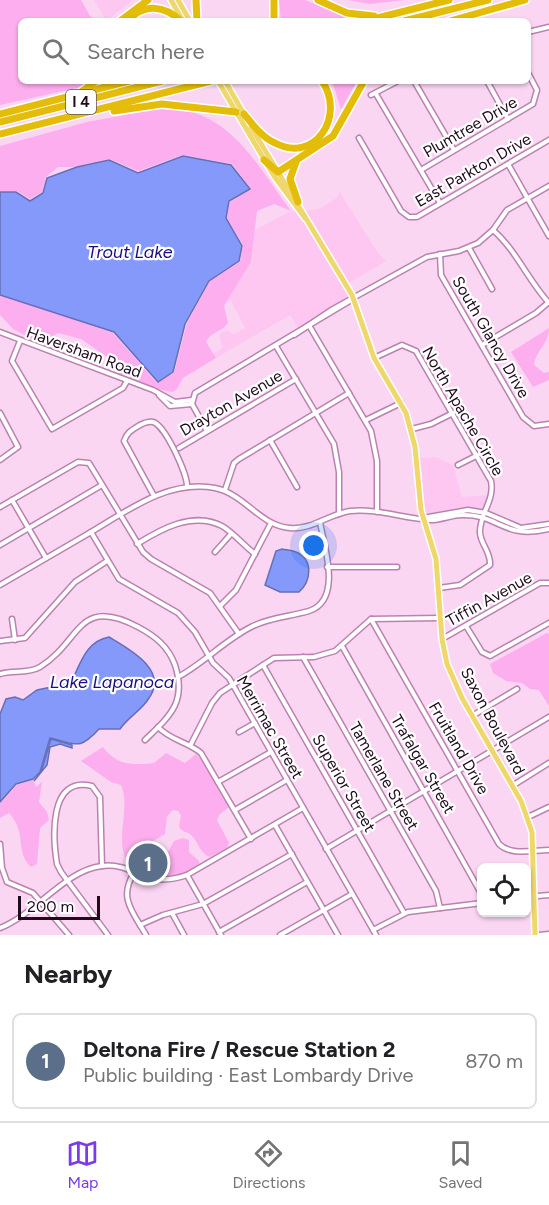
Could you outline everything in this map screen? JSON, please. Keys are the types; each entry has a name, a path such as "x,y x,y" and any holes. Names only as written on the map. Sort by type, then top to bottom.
{"highway":[{"path":"124,18 148,0"},
{"path":"196,0 197,18"},
{"path":"274,0 274,18"},
{"path":"318,0 347,13 368,16 391,15"},
{"path":"378,18 449,0"},
{"path":"416,18 488,0"},
{"path":"461,18 525,0"},
{"path":"132,18 140,11 154,8 168,11 178,18"},
{"path":"62,98 83,91 92,84"},
{"path":"0,114 117,84"},
{"name":"I 4","path":"0,122 150,84"},
{"name":"I 4","path":"0,134 199,84"},
{"path":"88,113 162,104 240,113 274,143 282,146 302,147 324,132 332,115 332,103 323,84"},
{"path":"264,160 278,172 333,136 362,84"},
{"path":"298,202 290,179 299,160"}],"main road":[{"path":"171,0 180,18"},
{"path":"178,0 188,18"},
{"name":"Saxon Boulevard","path":"223,84 298,202 354,298 374,358 401,402 412,429 423,518 436,559 442,639 453,681 528,817 534,850 531,885"},
{"name":"Saxon Boulevard","path":"240,113 264,160 296,210 308,222"},
{"name":"Saxon Boulevard","path":"531,902 537,935"}],"street":[{"path":"531,31 548,28"},
{"name":"Plumtree Drive","path":"421,170 533,104 537,90 531,79"},
{"path":"392,84 374,94 440,203"},
{"path":"416,84 454,150"},
{"path":"489,84 508,119"},
{"name":"East Parkton Drive","path":"359,138 401,212 409,217 417,217 549,140"},
{"path":"508,164 549,236"},
{"path":"207,431 192,400 198,390 427,257 469,248 493,230 502,214 549,186"},
{"path":"482,345 549,303 528,277 510,246 493,230"},
{"path":"469,248 492,289"},
{"name":"South Glancy Drive","path":"440,254 441,275 523,417 534,426 549,424"},
{"path":"308,326 366,420 377,461 377,512"},
{"name":"Haversham Road","path":"0,332 175,402 192,400"},
{"path":"20,341 12,361 52,429 123,388 127,381"},
{"name":"North Apache Circle","path":"374,358 400,346 408,345 416,351 478,456 492,487 480,535 490,559 486,569 460,585 439,588"},
{"path":"276,346 327,430 338,456 339,514"},
{"name":"Drayton Avenue","path":"179,448 296,379"},
{"path":"225,490 234,463 349,393"},
{"path":"366,420 401,402"},
{"path":"0,413 18,447 0,460"},
{"path":"412,429 431,424 453,413"},
{"path":"154,496 125,446 125,439 129,431 146,422 153,422 160,427 185,471 187,487"},
{"path":"270,440 297,487"},
{"path":"458,465 478,456"},
{"path":"0,507 78,462 84,461 92,467 137,544 151,559 196,584 221,605 239,634"},
{"path":"0,545 102,486"},
{"path":"0,585 154,496 187,487 225,490 249,504 270,523 292,529 320,522 339,514 362,510 423,518 454,510 485,516 521,528 549,524"},
{"path":"12,500 46,558"},
{"path":"485,516 519,532 549,528"},
{"path":"137,544 175,524 198,521 214,523 255,554"},
{"path":"178,677 239,634 269,619 312,610 318,606 328,590 320,522"},
{"path":"221,605 236,590 270,523"},
{"name":"Merrimac Street","path":"91,532 107,561 125,583 178,613 195,632 208,656 234,686 375,933"},
{"path":"215,552 231,534"},
{"path":"0,641 26,638 75,582 107,561"},
{"path":"327,567 396,567"},
{"name":"Tiffin Avenue","path":"442,639 534,586 548,583"},
{"path":"0,674 40,667 84,623 94,618 102,616 121,618 154,636 163,644 173,659 178,677 180,693 176,706 145,740"},
{"path":"191,744 212,703 220,693 263,665 282,656 323,656 342,646 371,618 440,618"},
{"name":"Fruitland Drive","path":"371,618 502,847 516,851 549,850"},
{"path":"12,619 15,640"},
{"path":"466,626 482,652 490,656 549,623"},
{"name":"Trafalgar Street","path":"342,646 477,886"},
{"name":"Tamerlane Street","path":"303,657 436,891 440,908"},
{"name":"Superior Street","path":"263,665 404,913"},
{"path":"472,716 518,689"},
{"path":"326,849 549,717"},
{"path":"239,732 255,723"},
{"path":"158,727 169,736 191,744 206,760 251,839"},
{"path":"219,782 272,752"},
{"path":"512,786 549,763"},
{"path":"235,810 287,780"},
{"path":"102,866 99,795 92,786 78,786 60,798 55,812 57,864 108,935"},
{"path":"528,817 549,807"},
{"path":"0,928 42,903 67,880 83,870 102,866 122,868 163,881 187,875 303,808"},
{"path":"275,825 338,935"},
{"path":"0,844 1,868 8,882 33,892 69,935"},
{"path":"140,925 204,904 292,854"},
{"path":"134,873 126,888 126,897 146,935"},
{"path":"187,875 220,933 307,882"},
{"path":"280,935 352,894"},
{"path":"531,897 549,895"},
{"path":"375,933 404,913 477,904"},
{"path":"172,913 184,935"},
{"path":"537,935 549,934"}],"shaded area":[{"path":"0,0 81,0 93,18 18,18 18,84 88,84 0,105"},
{"path":"94,0 133,0 110,18 104,18"},
{"path":"279,0 305,0 347,17 345,18 281,18"},
{"path":"348,0 405,0 370,4"},
{"path":"333,84 355,84 341,109"},
{"path":"163,108 195,113 225,130 250,154 291,211 274,204 257,211 251,262 224,306 228,323 206,342 216,358 183,378 173,392 152,388 116,373 116,363 81,339 58,333 41,344 13,329 0,315 0,296 4,296 113,333 157,383 174,373 187,323 210,281 240,262 243,245 227,218 230,202 251,189 232,164 183,155 138,171 109,159 74,167 58,167 46,177 42,192 30,199 17,191 0,191 0,146 87,122"},
{"path":"339,191 378,253 386,261 348,284 305,211 319,209 338,197"},
{"path":"295,211 307,224 352,297 298,328 290,315 216,358 213,354 222,348 219,334 226,330 234,334 245,328 231,301 227,301 251,262 255,230"},
{"path":"549,328 547,338 534,365 544,373 549,372 549,380 533,387 511,352"},
{"path":"436,457 453,465 462,497 491,495 485,512 463,508 424,516 418,458"},
{"path":"549,634 549,706 539,690 530,689 522,683 506,681 493,673 490,664"},
{"path":"103,747 114,758 132,764 154,763 166,753 185,763 196,754 205,764 229,807 219,815 217,820 229,843 227,848 210,857 206,855 191,835 179,827 181,815 178,811 173,810 167,816 165,834 155,840 137,860 126,859 122,841 124,794 121,785 111,782 81,761"},
{"path":"33,780 36,787 42,782 39,802 47,812 49,820 40,828 37,864 31,867 23,855 15,821 9,813 0,818 0,804 17,785"},
{"path":"183,838 189,840 189,852 199,861 200,866 183,875 158,878 157,873 174,841"}],"water":[{"name":"Trout Lake","path":"183,156 231,165 250,189 229,201 226,218 242,246 239,261 209,281 185,324 173,372 158,382 114,332 0,295 0,192 16,192 30,201 43,193 47,178 77,167 109,160 138,173"},
{"path":"282,549 294,551 306,560 308,565 308,577 299,592 280,592 265,585 276,551"},
{"name":"Lake Lapanoca","path":"109,637 136,654 150,670 154,678 154,688 149,698 120,729 99,729 87,741 77,744 50,738 40,772 33,779 16,784 0,802 0,714 6,699 15,697 23,700 37,690 71,683 89,648 101,639"},
{"path":"51,739 72,745 72,748 60,744 50,747 47,765 34,781 41,772"}],"place":[{"name":"Deltona Fire / Rescue Station 2","path":"148,863"}]}
